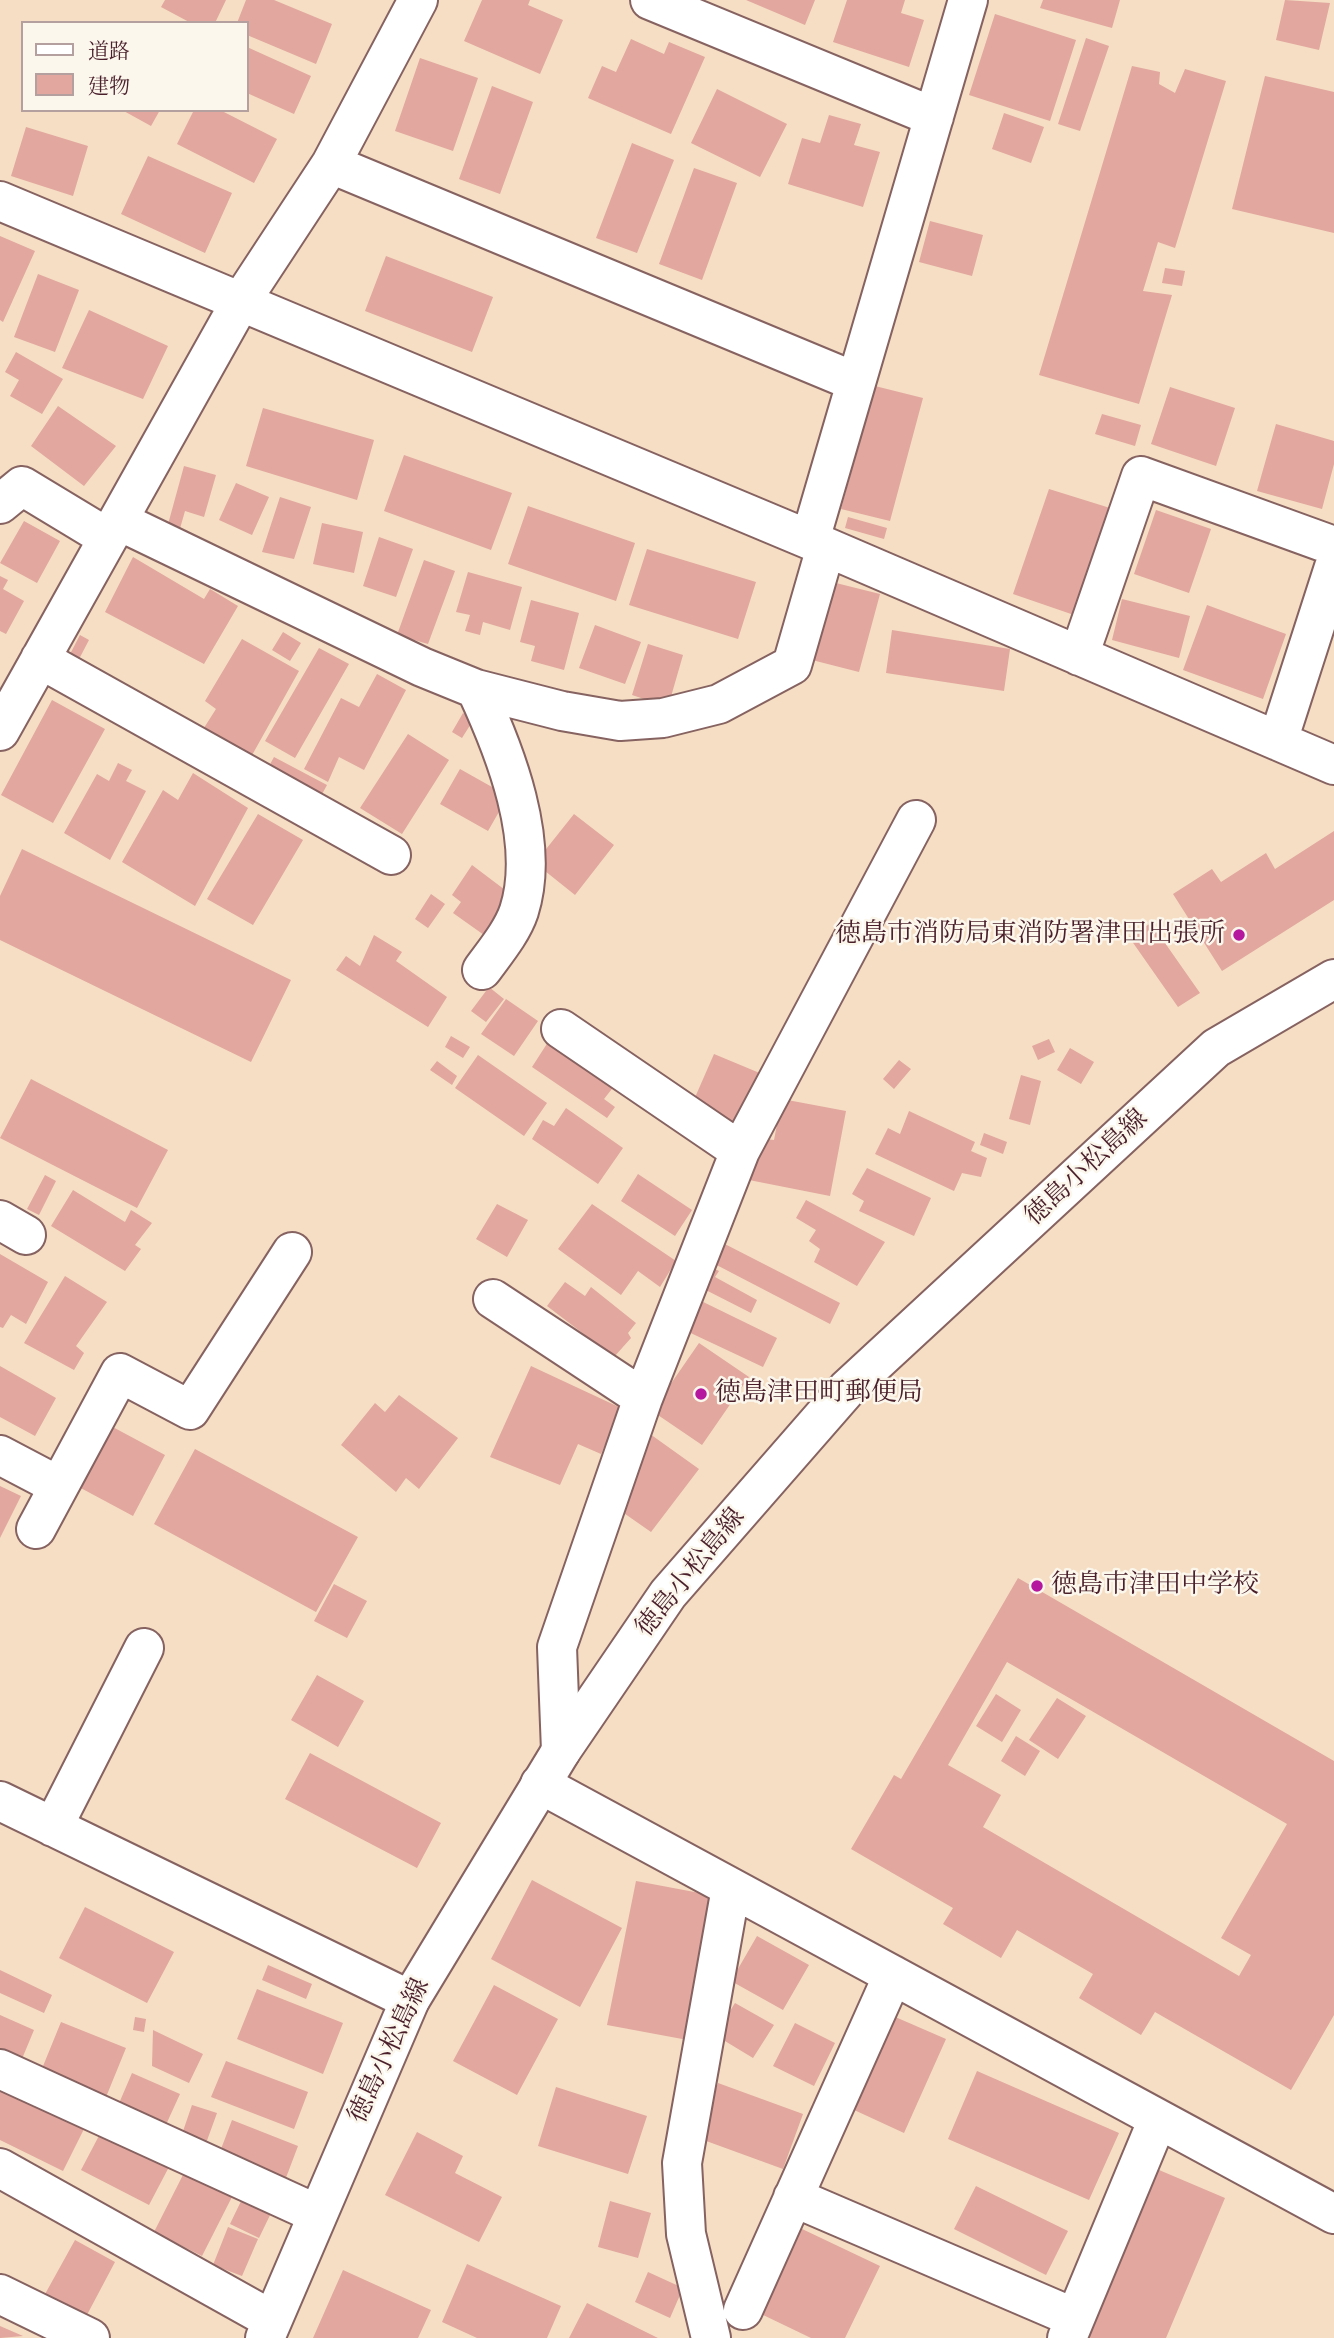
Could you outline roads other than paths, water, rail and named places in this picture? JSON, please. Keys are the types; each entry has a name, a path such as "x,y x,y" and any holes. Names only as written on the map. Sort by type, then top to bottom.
{"street":[{"path":"0,731 241,301 331,164 418,0"},
{"path":"650,0 934,117"},
{"path":"0,504 22,486 114,530 476,689 562,711 620,721 663,718 719,704 792,664 856,382 968,0"},
{"path":"331,164 856,382"},
{"path":"0,201 818,544 1334,765"},
{"path":"1079,656 1141,476 1334,546"},
{"path":"1278,741 1334,567"},
{"path":"40,659 391,855"},
{"path":"476,689 515,786 524,848 519,910 482,970"},
{"path":"561,1751 557,1647 643,1398 740,1151 916,820"},
{"name":"徳島小松島線","path":"268,2329 410,2000 540,1784 668,1594 848,1389 1216,1048 1334,979"},
{"path":"561,1029 740,1151"},
{"path":"36,1529 57,1485 120,1373 190,1410 292,1252"},
{"path":"493,1299 643,1398"},
{"path":"0,1455 57,1485"},
{"path":"53,1827 144,1648"},
{"path":"540,1784 1334,2214"},
{"path":"0,1801 410,2000"},
{"path":"711,2338 686,2234 682,2163 732,1888"},
{"path":"743,2310 893,1975"},
{"path":"0,2069 317,2214"},
{"path":"793,2197 1071,2328 1158,2119"},
{"path":"0,2168 268,2329"},
{"path":"0,2294 90,2338"}],"place":[{"name":"徳島市消防局東消防署津田出張所","path":"1239,935"},
{"name":"徳島津田町郵便局","path":"701,1394"},
{"name":"徳島市津田中学校","path":"1037,1586"}]}
